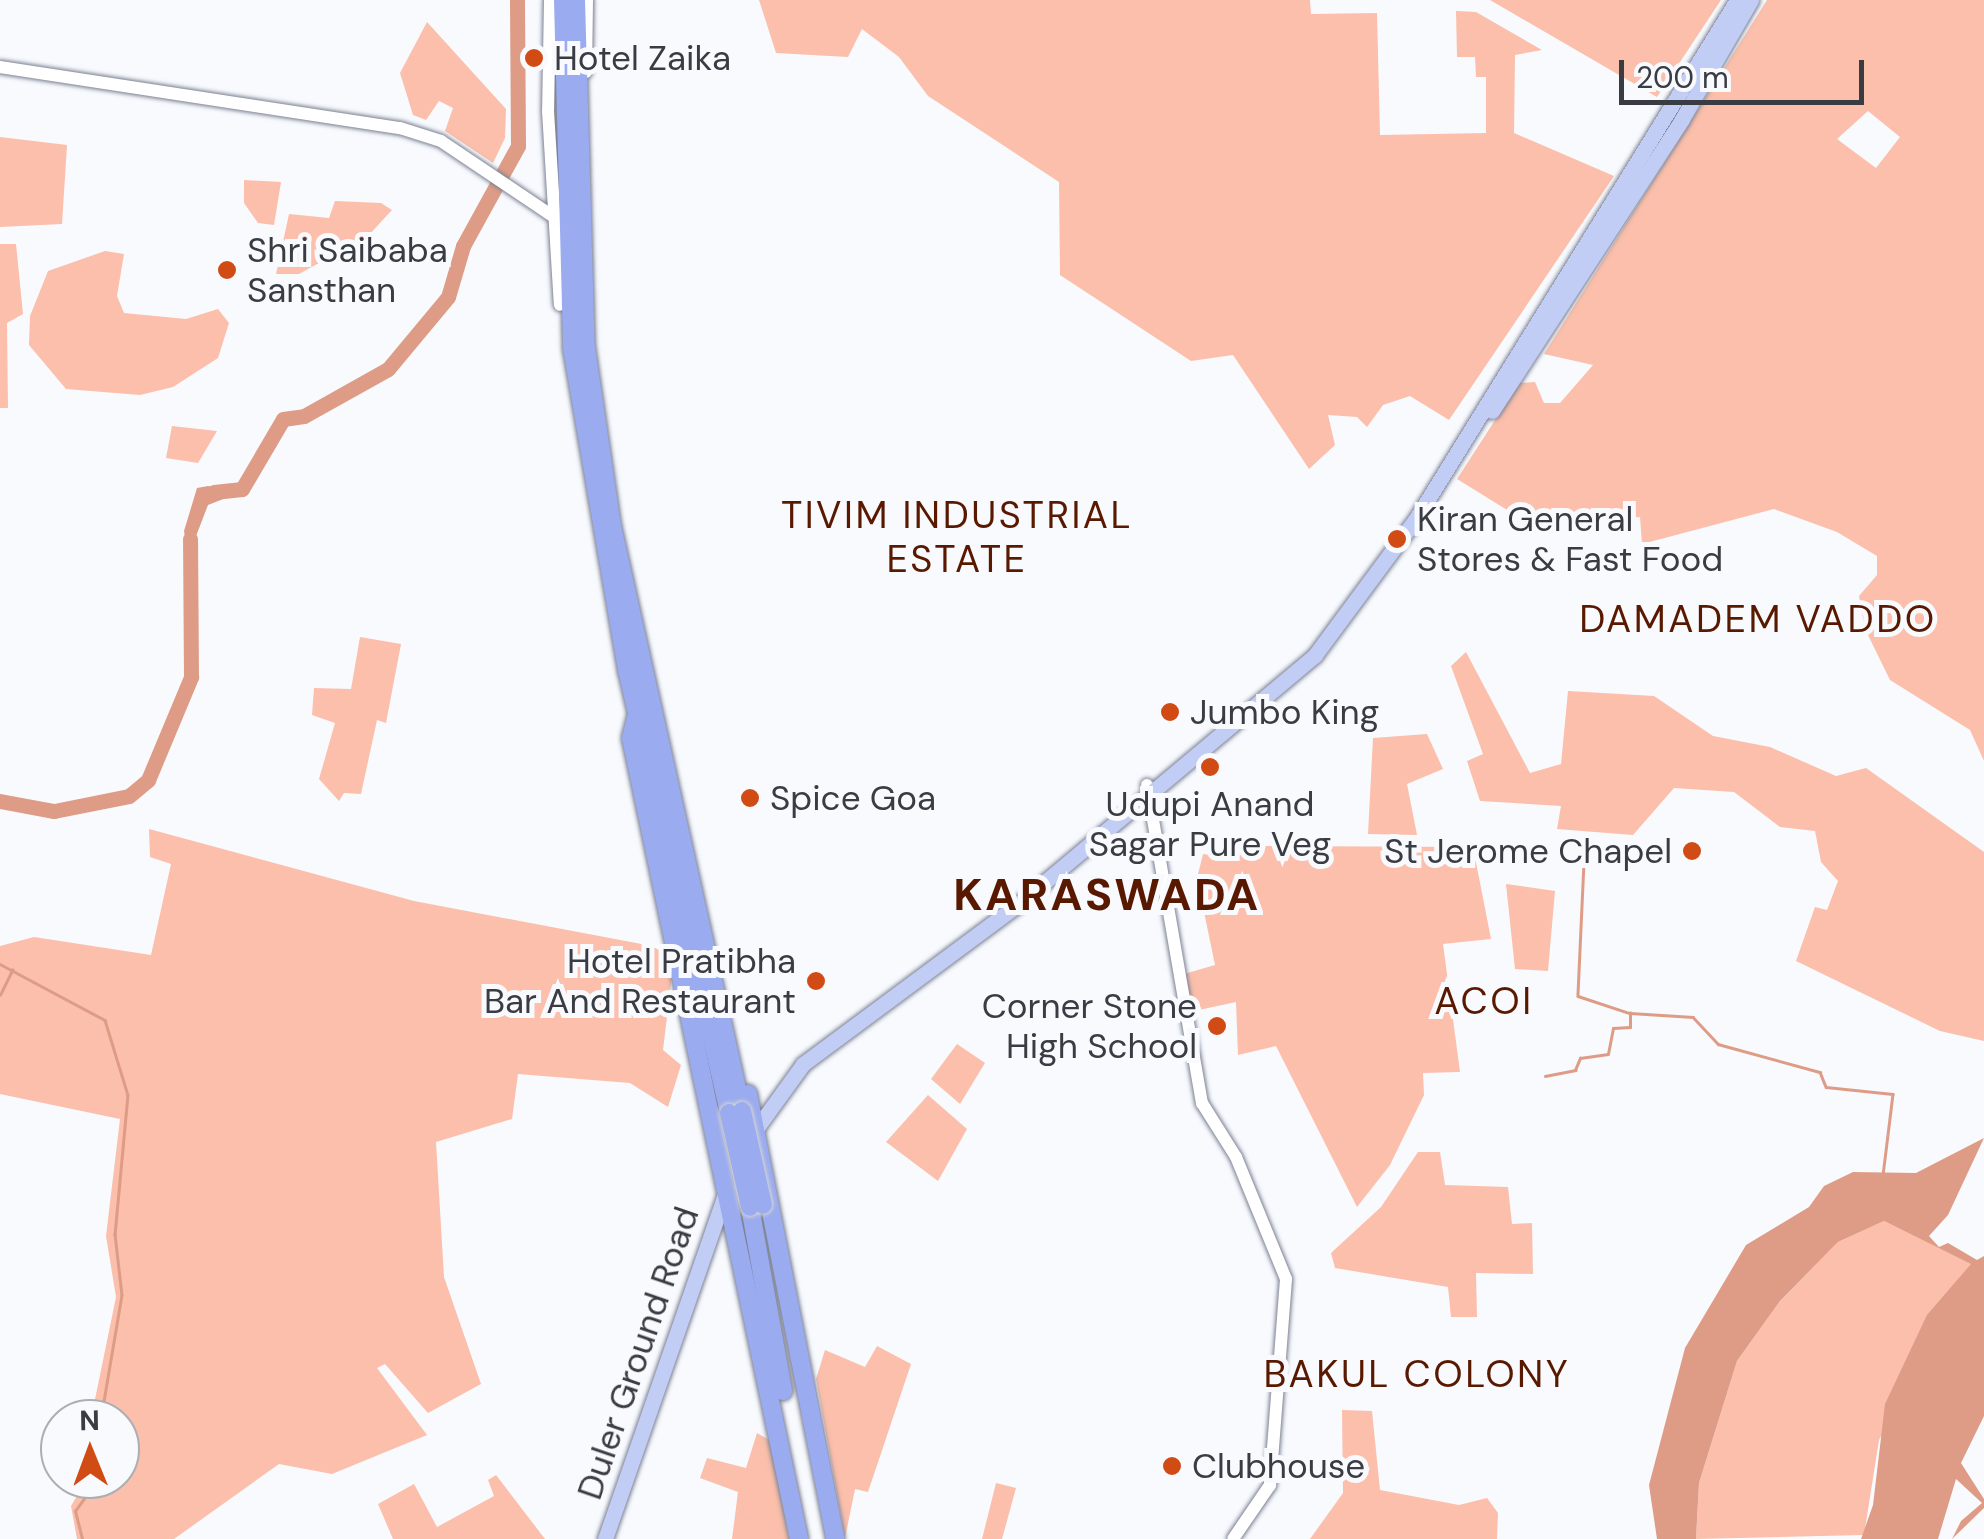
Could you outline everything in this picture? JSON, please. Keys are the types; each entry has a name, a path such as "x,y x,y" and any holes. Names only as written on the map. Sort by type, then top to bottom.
{"highway":[{"path":"563,0 565,305 599,526 644,706 757,1206 825,1539"},
{"path":"576,0 586,348 612,526 644,706 666,732 756,1129 836,1539"},
{"path":"644,706 631,738 800,1538"},
{"path":"717,1136 756,1129"},
{"path":"728,1186 766,1179"},
{"path":"757,1206 800,1538"}],"main road":[{"path":"1679,108 1737,0"},
{"path":"756,1129 803,1064 995,915 1021,902 1149,790 1304,666 1434,488 1454,468 1751,0"},
{"name":"Duler Ground Road","path":"606,1539 728,1186"}],"street":[{"path":"550,0 554,217 565,305"},
{"path":"584,242 587,0"},
{"path":"0,66 400,128 441,142 554,217"},
{"path":"1149,790 1160,883 1202,1103 1236,1157 1286,1279 1270,1485 1234,1539"}],"shaded area":[{"path":"759,0 1310,0 1311,14 1377,13 1380,135 1486,133 1486,77 1476,77 1475,57 1457,57 1456,11 1476,12 1542,50 1515,55 1514,133 1614,176 1449,420 1410,396 1383,405 1367,427 1357,417 1328,415 1335,445 1309,469 1233,355 1191,361 1060,275 1059,182 928,96 899,57 862,29 848,57 776,53"},
{"path":"1490,0 1721,0 1657,97"},
{"path":"1767,0 1984,0 1984,761 1970,730 1890,680 1865,629 1859,596 1877,575 1877,556 1837,532 1774,509 1642,544 1640,517 1533,526 1457,479 1519,383 1535,382 1544,403 1560,403 1593,365 1544,354","holes":["1868,111 1900,137 1876,168 1837,139"]},
{"path":"427,22 506,109 505,138 493,163 445,131 453,108 439,101 426,120 413,115 400,73"},
{"path":"0,137 67,145 62,224 0,227"},
{"path":"244,180 281,182 274,225 258,223 244,203"},
{"path":"335,201 381,203 392,210 368,236 299,274 276,274 289,214 329,218"},
{"path":"0,244 16,244 23,314 7,323 8,408 0,408"},
{"path":"105,251 124,254 117,296 124,313 186,319 218,309 229,323 218,358 173,387 140,395 66,389 29,345 30,316 48,271"},
{"path":"172,426 217,431 198,463 166,458"},
{"path":"197,488 241,492 208,505 188,557 184,531"},
{"path":"360,637 401,644 386,723 377,720 361,794 344,793 339,801 319,779 335,723 312,715 314,688 351,689"},
{"path":"1466,652 1530,773 1561,764 1568,691 1654,696 1713,736 1770,747 1836,776 1866,768 1984,852 1984,1041 1940,1031 1796,961 1815,907 1827,910 1838,881 1821,862 1815,831 1780,827 1734,792 1674,788 1633,835 1557,829 1561,806 1480,801 1467,761 1483,754 1451,666"},
{"path":"1427,734 1443,769 1407,784 1417,835 1368,834 1373,738"},
{"path":"149,829 414,901 652,946 674,959 663,1050 681,1065 668,1107 630,1083 518,1074 512,1119 436,1142 444,1277 481,1384 428,1413 385,1364 377,1368 427,1435 332,1474 279,1464 174,1539 77,1539 71,1506 75,1499 140,1499 140,1399 95,1399 116,1297 106,1236 120,1119 0,1094 0,946 34,937 151,955 171,864 150,857"},
{"path":"1253,846 1473,847 1491,939 1443,944 1460,1072 1423,1073 1424,1095 1390,1165 1357,1207 1276,1046 1238,1055 1236,1002 1194,1011 1184,974 1215,965 1197,878 1203,854 1235,858"},
{"path":"1506,884 1555,891 1548,971 1515,969"},
{"path":"957,1044 985,1063 960,1104 931,1079"},
{"path":"928,1095 967,1129 938,1181 886,1142"},
{"path":"1984,1138 1948,1215 1929,1236 1939,1247 1948,1243 1977,1260 1984,1256 1984,1416 1961,1463 1984,1499 1984,1508 1952,1539 1961,1521 1982,1503 1956,1479 1938,1539 1861,1539 1873,1505 1885,1404 1927,1315 1971,1264 1884,1221 1838,1242 1780,1301 1737,1361 1699,1483 1696,1539 1657,1539 1649,1485 1685,1348 1746,1245 1809,1207 1824,1186 1853,1172 1916,1173"},
{"path":"1418,1152 1440,1152 1445,1185 1508,1187 1512,1224 1532,1223 1533,1274 1476,1273 1477,1317 1451,1317 1448,1287 1335,1268 1331,1253 1381,1207"},
{"path":"1884,1221 1972,1264 1879,1440 1864,1535 1696,1539 1699,1483 1737,1361 1780,1301 1838,1242"},
{"path":"877,1346 911,1364 868,1492 855,1489 845,1538 816,1379 825,1350 865,1367"},
{"path":"1342,1410 1372,1411 1380,1490 1459,1505 1487,1498 1498,1513 1497,1539 1310,1539 1343,1493"},
{"path":"757,1433 771,1441 789,1539 732,1539 738,1492 700,1478 707,1458 746,1468"},
{"path":"496,1475 545,1539 393,1539 378,1504 414,1484 437,1527 494,1496 488,1480"},
{"path":"996,1483 1016,1488 1002,1539 982,1539"}],"waterway":[{"path":"214,492 242,489 283,419 304,416 388,369 448,297 463,246 518,146 517,0"},
{"path":"0,801 54,811 129,796 148,780 191,677 190,539"},
{"path":"1584,862 1578,996 1629,1013"},
{"path":"0,964 105,1020 128,1095 115,1234 122,1295 104,1399"},
{"path":"0,995 12,970"},
{"path":"1545,1076 1575,1070 1580,1058 1608,1054 1613,1028 1630,1027 1630,1013 1693,1017 1718,1044 1820,1072 1826,1087 1893,1094 1883,1175"},
{"path":"82,1539 75,1511 84,1499"}],"place":[{"name":"Hotel Zaika","path":"534,58"},
{"name":"Shri Saibaba Sansthan","path":"227,270"},
{"name":"Kiran General Stores & Fast Food","path":"1397,539"},
{"name":"Jumbo King","path":"1170,712"},
{"name":"Udupi Anand Sagar Pure Veg","path":"1210,767"},
{"name":"Spice Goa","path":"750,798"},
{"name":"St Jerome Chapel","path":"1692,851"},
{"name":"Hotel Pratibha Bar And Restaurant","path":"816,981"},
{"name":"Corner Stone High School","path":"1217,1026"},
{"name":"Clubhouse","path":"1172,1466"}],"district":[{"name":"TIVIM INDUSTRIAL ESTATE","path":"957,538"},
{"name":"DAMADEM VADDO","path":"1758,620"},
{"name":"KARASWADA","path":"1107,895"},
{"name":"ACOI","path":"1484,1002"},
{"name":"BAKUL COLONY","path":"1417,1375"}]}
